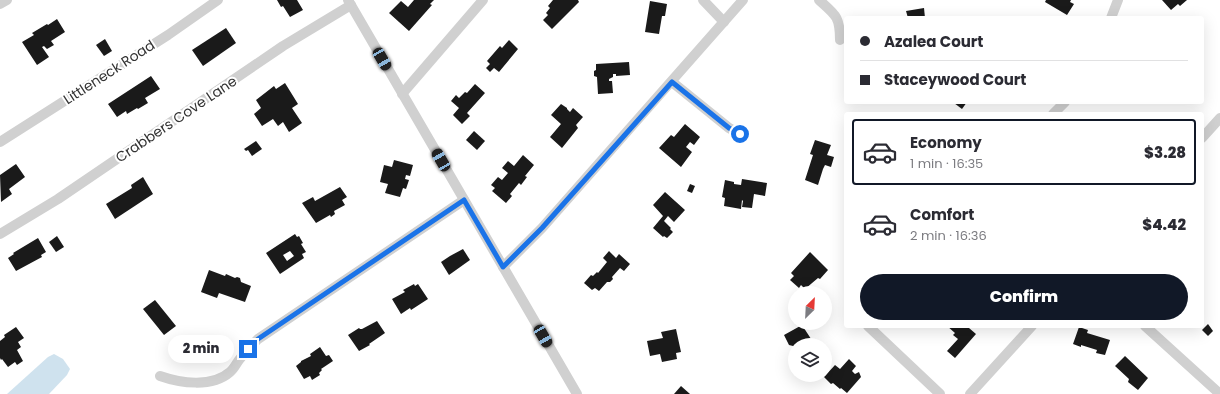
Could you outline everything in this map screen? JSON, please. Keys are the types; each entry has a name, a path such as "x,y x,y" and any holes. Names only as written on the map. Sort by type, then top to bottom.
{"street":[{"path":"0,4 7,0"},
{"name":"Littleneck Road","path":"0,142 168,35 218,0"},
{"path":"402,94 483,0"},
{"path":"703,0 724,22"},
{"path":"503,267 542,228 743,0"},
{"path":"819,0 836,15 840,28 840,40"},
{"path":"1112,16 1118,0"},
{"path":"350,2 577,394"},
{"name":"Crabbers Cove Lane","path":"0,234 58,199 350,2"},
{"path":"672,82 729,128 740,134"},
{"path":"1055,112 1062,104"},
{"path":"1204,136 1220,118"},
{"path":"160,376 172,380 188,382 212,380 231,372 248,349 258,339 464,200"},
{"path":"870,328 940,394"},
{"path":"970,394 1030,328"},
{"path":"1147,328 1220,394"}],"water":[{"path":"54,354 63,359 70,369 67,375 49,394 7,394 48,357"}],"building":[{"path":"277,0 297,0 303,10 290,17"},
{"path":"414,0 434,0 430,4 432,5 409,31 389,13 401,1 408,7"},
{"path":"553,0 578,0 579,2 552,29 543,20 548,15 546,13 550,8 548,6"},
{"path":"1046,0 1071,0 1070,2 1074,4 1067,15 1045,2"},
{"path":"1162,0 1187,0 1180,6 1178,4 1171,10"},
{"path":"650,1 667,4 665,16 662,16 659,34 645,32"},
{"path":"924,8 925,16 907,16 906,11"},
{"path":"57,19 65,32 51,41 54,45 47,49 44,46 42,47 49,57 37,65 22,42 34,35 32,33"},
{"path":"226,28 236,43 203,66 192,50"},
{"path":"105,39 112,51 104,56 96,45"},
{"path":"509,40 518,49 499,72 494,68 490,72 486,68 490,64 487,61 500,46 502,48"},
{"path":"629,62 630,75 616,76 616,74 613,74 613,77 609,79 609,81 612,81 613,93 598,94 597,77 594,76 596,64"},
{"path":"151,76 160,89 145,98 148,103 127,114 126,111 117,117 108,104"},
{"path":"285,83 298,104 292,108 302,123 289,132 283,122 278,126 273,119 262,126 254,114 261,108 256,100 274,86 276,89"},
{"path":"475,84 485,93 467,113 470,116 462,124 453,115 459,108 451,101 456,95 459,98 465,92 467,93"},
{"path":"561,104 570,112 573,108 583,117 576,125 578,128 562,148 550,137 561,124 551,115"},
{"path":"955,104 966,104 962,109"},
{"path":"685,124 700,137 694,145 690,142 686,147 692,152 681,167 659,148 671,135 674,137"},
{"path":"474,131 485,141 477,150 466,140"},
{"path":"815,140 831,145 827,155 834,157 831,167 825,165 818,185 805,180 813,155 810,154"},
{"path":"256,141 262,149 252,156 248,150 246,151 244,149"},
{"path":"523,155 534,165 525,176 527,177 521,185 519,183 510,194 512,196 506,203 492,191 495,188 491,185 498,177 502,180 508,173 502,168 508,161 514,166"},
{"path":"394,160 413,165 410,176 406,175 405,179 409,180 406,189 403,188 400,197 385,193 388,184 380,182 384,165 392,167"},
{"path":"16,164 25,177 9,189 12,194 1,202 0,175"},
{"path":"143,177 153,194 115,219 106,204 132,188 131,185"},
{"path":"742,179 767,183 765,196 754,194 752,208 742,207 742,200 741,209 724,206 725,198 722,197 725,180 741,185"},
{"path":"690,184 695,186 692,193 687,191"},
{"path":"340,187 347,197 342,200 345,205 334,211 335,214 331,217 330,215 316,223 302,203 313,197 315,201"},
{"path":"665,192 685,210 674,222 668,216 664,221 673,232 667,238 664,236 663,237 653,228 663,216 653,205"},
{"path":"295,234 297,237 299,236 303,243 301,244 306,252 302,254 304,258 280,274 266,253","holes":["290,251 294,256 287,261 283,255"]},
{"path":"57,236 64,247 56,252 49,242"},
{"path":"38,238 46,252 41,255 42,257 16,271 8,258 14,254 13,253"},
{"path":"463,249 470,260 449,275 441,262"},
{"path":"609,251 616,258 619,254 630,264 624,271 620,268 612,277 613,279 610,282 607,282 599,291 595,288 592,290 584,283 591,275 593,276 597,272 598,273 607,262 603,258"},
{"path":"810,252 828,270 820,279 818,278 809,286 797,286 790,280 794,276 791,273"},
{"path":"209,270 225,276 226,274 235,278 240,278 241,282 251,286 245,302 219,293 217,298 201,292"},
{"path":"414,284 415,286 418,284 428,299 411,310 410,308 401,314 392,299 405,292 403,290"},
{"path":"155,300 176,326 164,335 143,309"},
{"path":"377,321 385,333 369,344 370,345 359,351 348,335 359,328 362,329"},
{"path":"1208,324 1213,331 1208,336 1202,330"},
{"path":"16,327 24,338 18,342 21,347 17,350 23,361 17,365 15,362 8,367 0,358 0,341 5,337 4,335"},
{"path":"949,328 969,328 976,334 955,358 947,351 958,339 953,335 955,333"},
{"path":"1079,328 1088,330 1087,333 1110,340 1105,355 1096,353 1097,350 1073,344"},
{"path":"676,329 681,352 676,353 677,359 662,362 660,354 650,356 647,341 663,338 661,332"},
{"path":"793,330 805,330 810,338 788,338 788,343 784,335"},
{"path":"320,347 326,356 329,355 333,361 321,369 322,370 319,373 320,375 312,380 310,376 304,379 296,366 301,361 311,356 310,354"},
{"path":"1125,356 1148,378 1138,390 1128,382 1129,379 1115,366"},
{"path":"849,359 856,366 852,371 855,374 859,372 861,377 847,393 833,383 831,384 829,382 832,382 832,368 835,365 840,369"},
{"path":"681,386 690,394 674,394"}],"route":[{"path":"248,349 258,339 464,200 503,267 542,228 672,82 729,128 740,134"}]}
